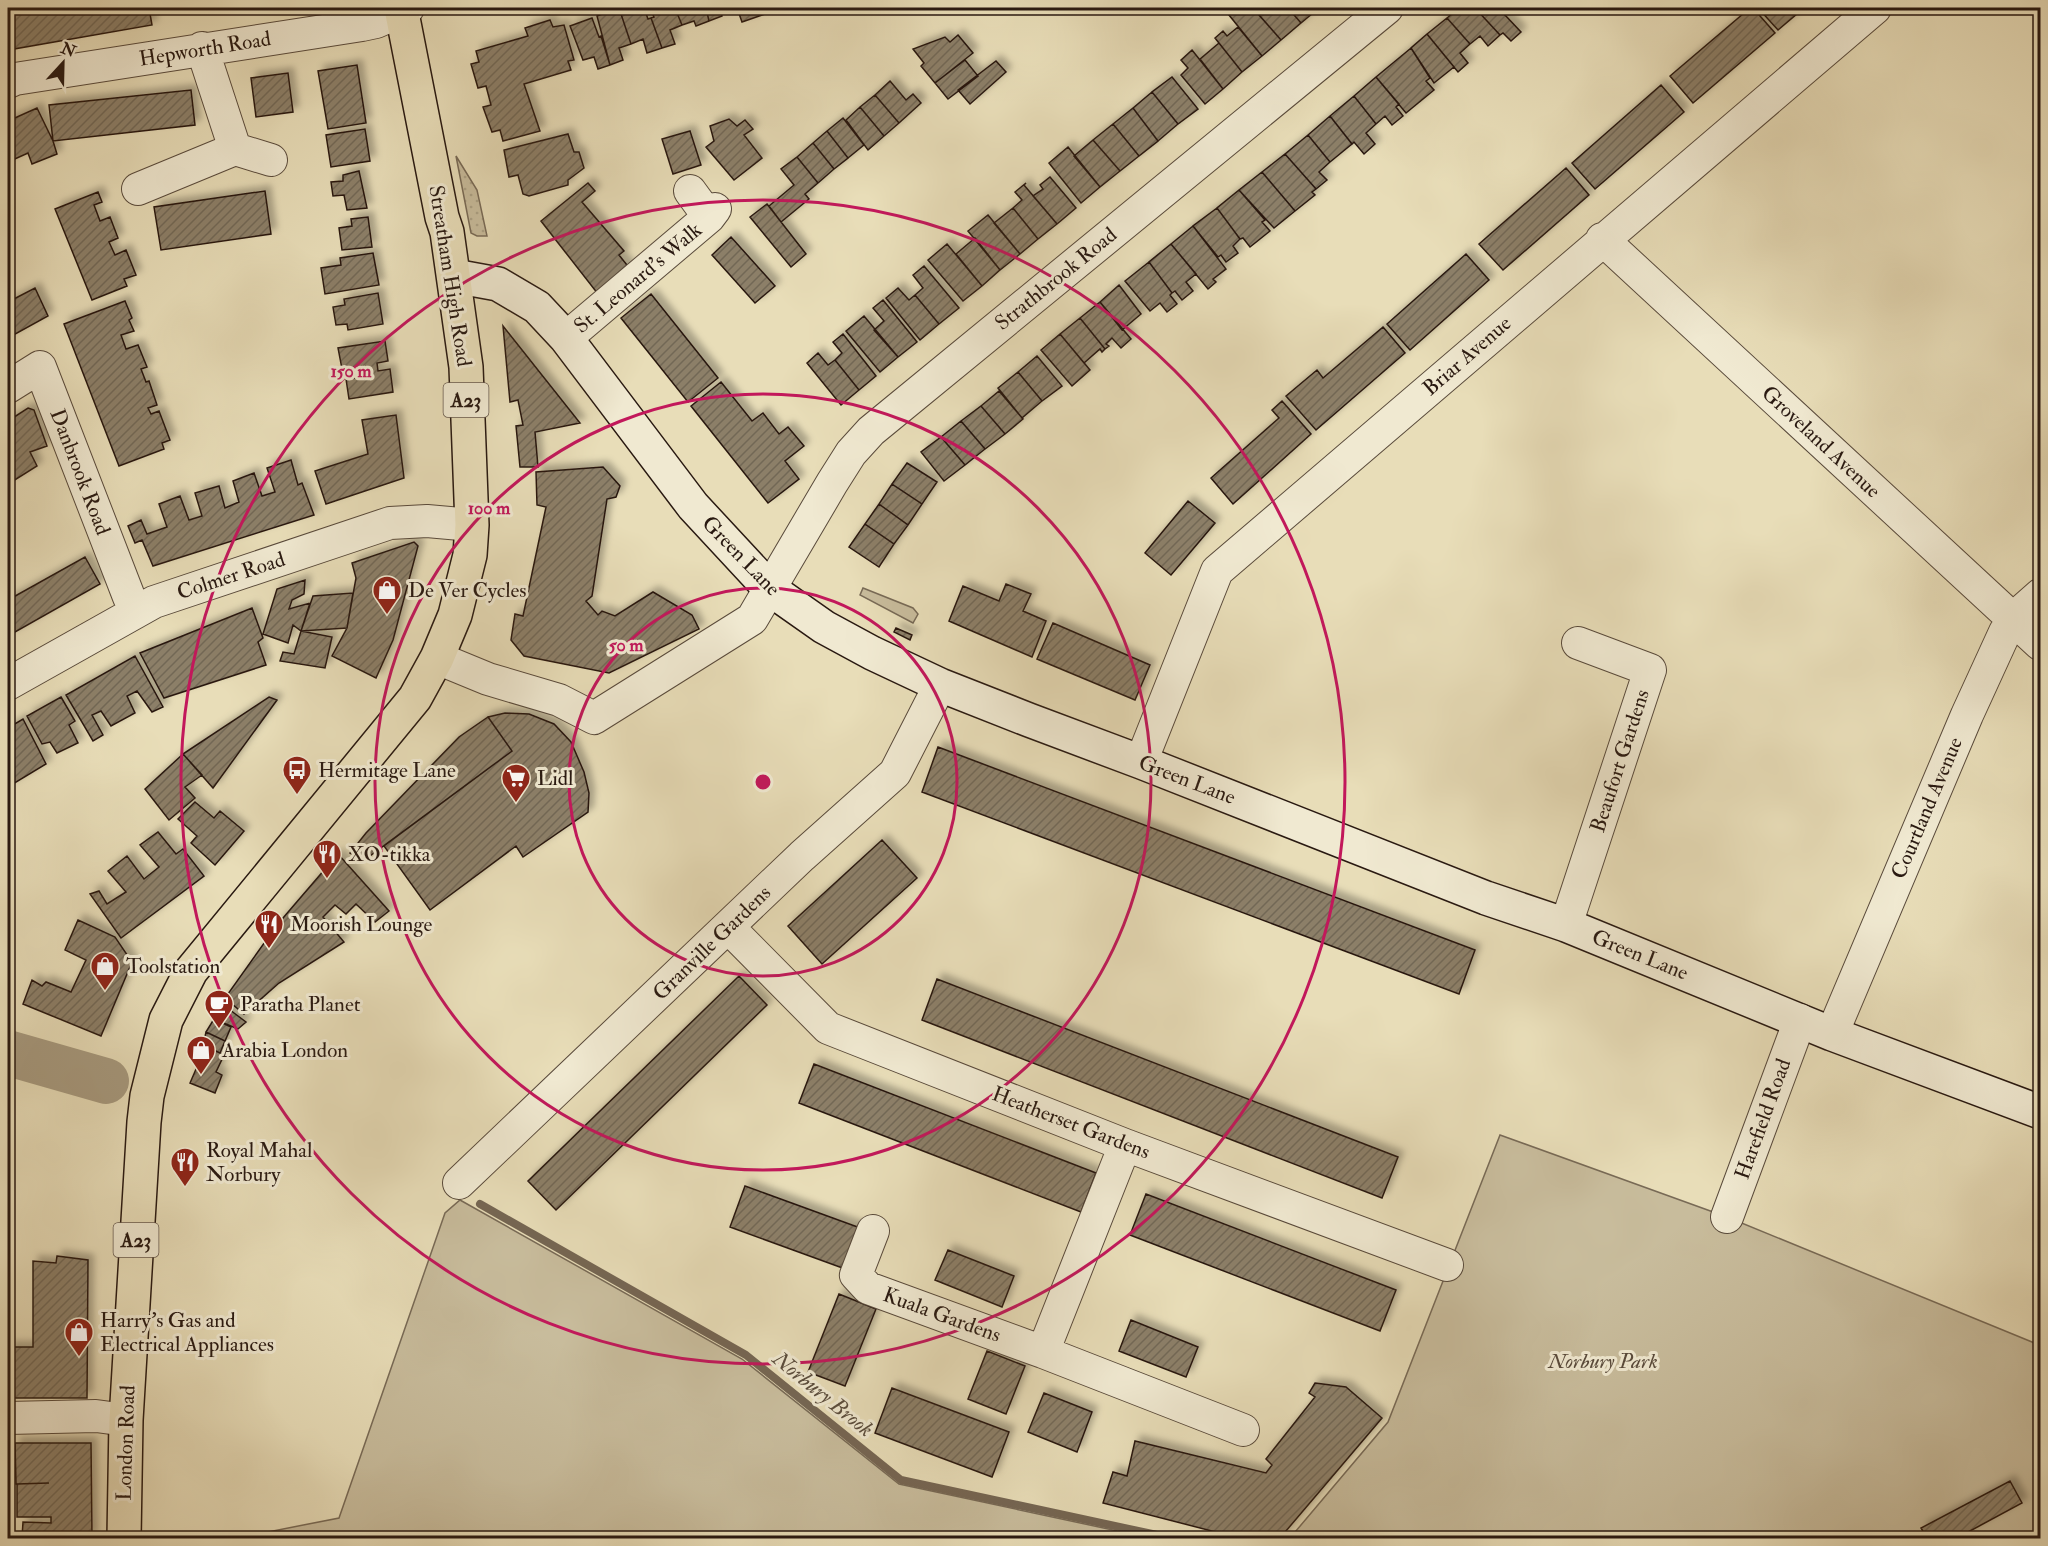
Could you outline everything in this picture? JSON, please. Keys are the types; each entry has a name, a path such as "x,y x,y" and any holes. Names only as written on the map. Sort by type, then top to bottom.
{"highway":[{"name":"Streatham High Road","path":"147,1096 166,1020 191,971 415,698 437,658 455,615 467,572 472,525 465,367 447,232 442,217 404,8"},
{"name":"London Road","path":"124,1539 126,1420 139,1186 147,1096"}],"main road":[{"name":"Green Lane","path":"454,276 498,284 537,307 566,338 693,506 770,590 824,627 872,653 940,685 1486,898 1566,925 1832,1034 2040,1112"}],"street":[{"name":"Hepworth Road","path":"8,82 202,48 362,25 376,22 404,8"},
{"name":"Strathbrook Road","path":"770,590 832,483 851,453 871,430 1384,8"},
{"name":"Briar Avenue","path":"1141,762 1217,570 1875,8"},
{"path":"202,48 235,149"},
{"path":"138,189 235,149 271,160"},
{"name":"St. Leonard's Walk","path":"566,338 712,213 690,191"},
{"name":"Groveland Avenue","path":"1602,239 2040,644"},
{"name":"Danbrook Road","path":"8,387 40,367 129,597 138,611"},
{"name":"Colmer Road","path":"8,684 154,602 390,523 427,521 472,525"},
{"path":"437,658 488,679 559,700 594,718 752,619 770,590"},
{"name":"Courtland Avenue","path":"1832,1034 1967,715 2005,632 2040,595"},
{"name":"Beaufort Gardens","path":"1566,925 1650,670 1578,643"},
{"name":"Granville Gardens","path":"459,1182 729,928 802,856 895,773 940,685"},
{"name":"Heatherset Gardens","path":"729,928 828,1028 1125,1145 1447,1265"},
{"name":"Harefield Road","path":"1727,1217 1800,1020"},
{"path":"1043,1352 1125,1145"},
{"name":"Kuala Gardens","path":"873,1232 856,1275 868,1288 1043,1352 1243,1430"},
{"path":"8,1418 96,1416 126,1420"}],"green space":[{"path":"456,156 477,190 487,236 477,236 471,233"},
{"path":"863,588 913,608 918,614 913,623 860,595"},
{"name":"Norbury Park","path":"1500,1135 1727,1217 2040,1347 2040,1538 1290,1538 1388,1422"},
{"path":"460,1200 742,1359 899,1484 1150,1538 237,1538 339,1518 445,1213"}],"building":[{"path":"43,8 149,8 152,25 8,50 8,14"},
{"path":"619,8 644,8 648,19 651,18 662,48 647,53 643,39 631,44"},
{"path":"619,8 631,44 619,48 623,60 610,65 597,16"},
{"path":"650,8 675,8 682,25 670,30 675,44 662,48 651,18 654,17"},
{"path":"675,8 706,8 709,21 696,26 694,21 682,25"},
{"path":"706,8 733,8 721,12 722,16 709,21"},
{"path":"737,8 763,8 765,14 742,22"},
{"path":"1238,8 1253,8 1281,40 1262,56 1229,15"},
{"path":"1268,8 1288,8 1301,23 1281,40 1259,15"},
{"path":"1288,8 1319,8 1301,23"},
{"path":"1459,8 1475,8 1500,35 1488,46 1480,36 1470,44 1447,18"},
{"path":"1475,8 1513,8 1505,15 1521,32 1511,41 1503,33 1500,35"},
{"path":"1750,8 1753,8 1775,33 1693,103 1670,76"},
{"path":"1758,8 1804,8 1778,30"},
{"path":"592,18 599,37 601,36 610,65 598,69 594,57 583,60 570,26"},
{"path":"1447,18 1470,44 1460,53 1468,63 1458,72 1427,34"},
{"path":"550,20 553,27 564,25 574,60 568,61 571,70 524,84 540,131 503,141 500,130 492,132 483,107 491,105 486,86 478,88 471,64 479,62 476,51 528,36 525,28"},
{"path":"1238,27 1262,56 1242,72 1215,38 1223,31 1227,36"},
{"path":"1427,34 1454,67 1434,83 1411,48"},
{"path":"958,35 973,53 935,83 921,66 924,63 913,49 945,37 950,42"},
{"path":"1219,43 1242,72 1223,89 1200,59"},
{"path":"1411,48 1430,78 1426,81 1434,90 1406,113 1376,77"},
{"path":"1192,50 1223,89 1205,104 1181,75 1188,68 1181,60"},
{"path":"965,60 978,76 948,99 935,83"},
{"path":"996,61 1006,72 970,104 958,90"},
{"path":"357,65 366,123 328,129 318,71"},
{"path":"288,73 293,112 256,117 251,78"},
{"path":"1172,77 1198,109 1178,124 1152,92"},
{"path":"1376,77 1399,104 1396,107 1403,116 1392,125 1385,116 1376,124 1354,96"},
{"path":"890,81 906,100 913,94 921,103 899,123 875,95"},
{"path":"1661,85 1684,112 1595,189 1572,163"},
{"path":"191,90 195,125 53,141 49,105"},
{"path":"1152,92 1178,124 1158,141 1133,108"},
{"path":"875,95 899,123 884,136 860,107"},
{"path":"1354,96 1376,124 1366,133 1375,144 1364,154 1354,142 1352,144 1330,116"},
{"path":"860,107 884,136 868,150 846,120"},
{"path":"37,108 57,154 32,164 28,153 8,162 8,121"},
{"path":"1133,108 1158,141 1139,156 1113,124"},
{"path":"1330,116 1352,144 1330,162 1308,135"},
{"path":"843,118 864,145 848,158 827,131"},
{"path":"729,119 737,126 745,120 753,129 744,135 762,158 734,180 706,147 714,141 710,126"},
{"path":"1113,124 1139,156 1120,171 1093,140"},
{"path":"365,129 370,161 331,167 326,135"},
{"path":"690,131 701,165 673,174 662,139"},
{"path":"827,131 848,158 834,169 813,143"},
{"path":"568,134 574,152 579,152 584,168 568,180 568,185 529,196 523,194 518,175 509,177 504,150"},
{"path":"1308,135 1330,162 1319,172 1327,180 1316,189 1285,154"},
{"path":"1093,140 1120,171 1100,187 1074,156"},
{"path":"813,143 834,169 818,183 797,157"},
{"path":"1068,147 1100,187 1081,203 1049,163"},
{"path":"1285,154 1316,189 1312,192 1315,195 1295,211 1262,172"},
{"path":"797,157 818,183 805,194 809,199 781,222 769,206 794,185 781,169"},
{"path":"1566,168 1589,195 1503,270 1479,244"},
{"path":"359,171 367,208 347,210 344,195 333,196 331,182 343,181 343,175"},
{"path":"1262,172 1295,211 1274,228 1239,190"},
{"path":"1050,177 1076,208 1057,224 1033,196 1043,189 1040,185"},
{"path":"588,183 595,191 582,202 624,251 619,255 631,270 598,294 541,221"},
{"path":"1026,183 1024,185 1057,224 1038,239 1013,208 1022,200 1015,192"},
{"path":"1239,190 1265,220 1262,222 1270,231 1250,247 1243,238 1240,239 1217,208"},
{"path":"265,191 271,234 161,250 154,207"},
{"path":"98,192 102,202 94,205 100,221 110,217 118,238 109,242 115,255 126,250 136,275 124,279 127,286 92,300 55,209"},
{"path":"767,204 806,254 791,267 750,217"},
{"path":"1013,208 1038,239 1020,254 994,223"},
{"path":"1217,208 1240,239 1233,246 1238,253 1226,262 1221,255 1218,257 1193,226"},
{"path":"988,215 1020,254 1000,270 968,231"},
{"path":"368,217 372,247 342,250 339,228 352,226 351,219"},
{"path":"1193,226 1226,269 1213,279 1216,282 1208,289 1171,244"},
{"path":"731,237 775,286 755,303 712,255"},
{"path":"975,238 1000,270 982,286 956,254"},
{"path":"947,244 982,286 963,301 928,260"},
{"path":"1171,244 1196,274 1186,282 1193,291 1182,300 1175,291 1172,293 1149,262"},
{"path":"373,253 379,285 325,294 321,268 341,265 340,258"},
{"path":"1466,254 1489,280 1410,350 1387,324"},
{"path":"1149,262 1172,293 1170,295 1177,304 1167,312 1160,303 1150,311 1125,281"},
{"path":"924,266 959,308 939,324 915,295 923,288 913,275"},
{"path":"1119,285 1141,314 1122,330 1100,302"},
{"path":"35,288 48,316 8,338 8,302"},
{"path":"898,288 909,300 915,295 939,324 920,340 886,298"},
{"path":"378,293 383,324 348,330 347,324 336,325 333,307 345,305 344,299"},
{"path":"651,294 718,378 688,402 621,318"},
{"path":"883,300 917,342 898,357 874,330 884,321 873,308"},
{"path":"125,301 132,318 129,320 134,331 121,335 126,349 138,345 147,367 141,369 146,382 149,381 157,405 148,408 151,414 159,411 170,440 162,443 164,449 119,466 64,324"},
{"path":"1100,302 1131,339 1121,348 1112,338 1106,344 1109,346 1105,349 1080,318"},
{"path":"864,316 898,357 880,372 846,331"},
{"path":"1080,318 1105,349 1102,352 1100,349 1084,363 1060,334"},
{"path":"503,326 580,423 535,432 538,467 520,467 516,426 523,425 518,400 510,402"},
{"path":"1383,327 1405,353 1316,430 1286,396 1317,370 1323,378"},
{"path":"843,334 876,376 859,390 835,360 842,353 833,342"},
{"path":"1060,334 1090,370 1072,386 1041,350"},
{"path":"385,341 388,361 377,363 378,371 390,369 393,392 349,399 346,379 356,378 355,367 342,369 338,348"},
{"path":"818,353 828,365 835,360 859,390 841,405 807,363"},
{"path":"1037,356 1062,386 1042,401 1018,372"},
{"path":"1018,372 1042,401 1022,418 998,388"},
{"path":"721,382 752,421 763,413 779,434 788,427 804,446 785,461 799,479 768,503 691,406"},
{"path":"999,391 1023,419 1005,434 981,406"},
{"path":"1282,401 1311,434 1233,504 1211,478 1279,418 1272,410"},
{"path":"981,406 1005,434 985,449 961,421"},
{"path":"28,408 34,410 47,446 30,452 37,466 10,483 8,480 8,421"},
{"path":"396,415 404,478 326,504 315,471 368,454 362,420"},
{"path":"961,421 985,449 965,465 941,437"},
{"path":"941,437 965,465 944,481 921,452"},
{"path":"291,460 298,485 302,483 314,515 153,566 142,540 135,543 128,526 141,520 147,534 167,527 159,504 180,496 189,520 202,516 195,493 219,486 225,508 239,502 233,481 254,473 262,496 275,492 267,468"},
{"path":"907,463 937,482 922,504 892,484"},
{"path":"603,467 620,486 616,497 607,499 592,596 586,601 598,615 602,611 615,616 653,592 692,615 699,629 609,673 524,656 511,640 515,614 523,616 546,507 537,505 536,472"},
{"path":"892,484 922,504 908,525 879,504"},
{"path":"1188,501 1215,523 1171,575 1145,553"},
{"path":"879,504 908,525 894,544 865,524"},
{"path":"865,524 894,544 879,567 849,547"},
{"path":"414,542 418,546 393,640 376,678 332,656 347,628 356,578 352,563"},
{"path":"85,557 100,584 8,636 8,600"},
{"path":"305,580 304,594 292,600 289,609 310,603 301,631 293,625 288,643 263,634 277,589"},
{"path":"1006,584 1031,594 1023,611 1046,621 1032,657 949,621 963,586 999,601"},
{"path":"353,593 347,628 301,631 313,596"},
{"path":"252,608 263,638 258,642 266,665 164,698 140,653"},
{"path":"1053,623 1150,665 1135,700 1037,659"},
{"path":"896,628 912,635 910,640 894,632"},
{"path":"301,631 332,637 325,668 280,661 283,652 294,654"},
{"path":"135,656 163,707 152,712 137,691 127,696 135,713 111,726 101,711 92,715 103,735 93,741 66,695"},
{"path":"61,697 75,721 69,725 78,743 57,753 50,742 42,744 27,716"},
{"path":"269,697 277,700 213,788 183,754"},
{"name":"Lidl","path":"505,713 529,714 554,724 571,742 584,772 589,793 588,812 523,857 516,846 430,910 384,846 512,751 488,717"},
{"path":"488,717 512,751 363,861 350,853 366,833 459,737"},
{"path":"23,719 46,764 8,787 8,728"},
{"path":"938,747 1475,950 1459,994 922,792"},
{"path":"183,754 202,775 185,787 195,798 169,820 145,789"},
{"path":"195,802 214,818 220,811 244,831 215,865 191,843 197,836 178,819"},
{"path":"158,832 176,854 183,849 204,876 121,938 90,894 99,891 107,904 126,892 108,871 127,856 144,879 159,867 140,845"},
{"path":"882,840 917,878 822,964 788,926"},
{"path":"338,854 389,911 375,922 356,904 346,914 335,905 323,917 344,942 279,983 244,1014 225,998 277,925"},
{"path":"78,920 115,937 132,962 101,1036 23,1004 32,980 42,986 46,982 71,992 86,960 65,950"},
{"path":"739,976 767,1005 556,1210 528,1181"},
{"path":"937,979 1398,1157 1382,1198 922,1020"},
{"path":"222,1004 246,1022 238,1029 214,1019"},
{"name":"Paratha Planet","path":"214,1019 231,1027 225,1041 206,1032"},
{"path":"206,1032 225,1041 220,1053 203,1045"},
{"path":"206,1046 224,1055 216,1072 222,1075 215,1093 190,1083"},
{"path":"814,1064 1096,1173 1081,1212 799,1103"},
{"path":"745,1186 863,1229 848,1270 730,1227"},
{"path":"1146,1194 1396,1290 1380,1331 1130,1235"},
{"path":"948,1250 1014,1276 1002,1307 935,1280"},
{"path":"57,1256 88,1260 87,1398 8,1398 8,1347 33,1347 33,1261 56,1263"},
{"path":"839,1294 876,1309 845,1386 808,1372"},
{"path":"1131,1320 1198,1347 1186,1377 1119,1351"},
{"path":"987,1351 1025,1366 1006,1414 968,1399"},
{"path":"1315,1383 1346,1387 1382,1418 1280,1538 1239,1538 1103,1503 1113,1472 1127,1476 1135,1441 1266,1473 1272,1465 1266,1459 1315,1397 1309,1393"},
{"path":"892,1388 1009,1432 992,1477 875,1433"},
{"path":"1044,1393 1092,1412 1077,1452 1028,1432"},
{"path":"15,1443 91,1443 92,1538 22,1538 23,1522 51,1523 51,1517 17,1517 17,1484 49,1483 16,1484"},
{"path":"2010,1481 2022,1503 1957,1538 1927,1538 1921,1528"}],"waterway":[{"path":"8,1053 106,1081"},
{"name":"Norbury Brook","path":"480,1204 746,1355 901,1480 1171,1538"}],"place":[{"name":"De Ver Cycles","path":"387,616"},
{"name":"Hermitage Lane","path":"297,796"},
{"name":"Lidl","path":"516,804"},
{"name":"XO-tikka","path":"327,880"},
{"name":"Moorish Lounge","path":"269,950"},
{"name":"Toolstation","path":"105,992"},
{"name":"Paratha Planet","path":"219,1030"},
{"name":"Arabia London","path":"201,1076"},
{"name":"Royal Mahal Norbury","path":"185,1188"},
{"name":"Harry's Gas and Electrical Appliances","path":"79,1358"}]}
